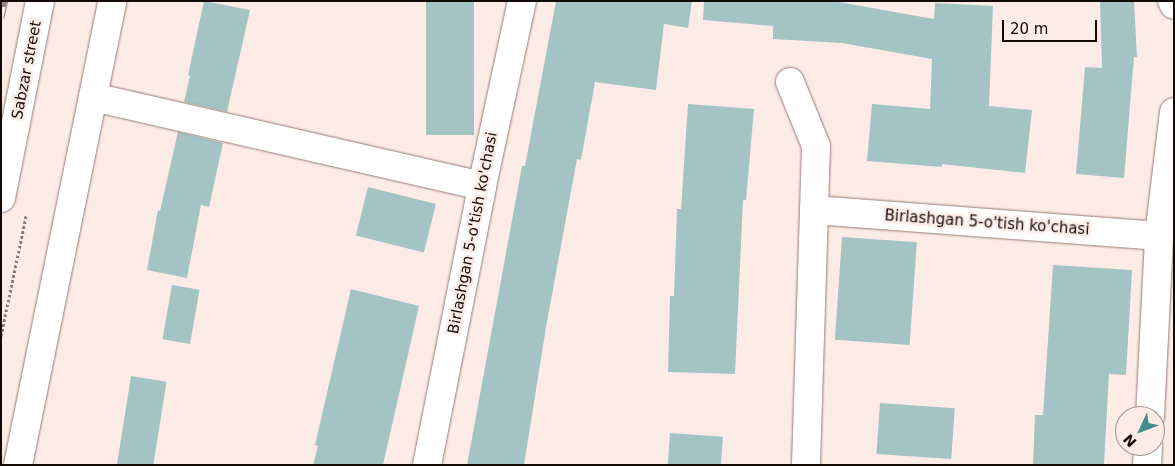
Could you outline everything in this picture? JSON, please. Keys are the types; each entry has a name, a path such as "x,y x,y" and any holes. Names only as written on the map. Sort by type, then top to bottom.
{"street":[{"name":"Sabzar street","path":"1,198 40,1"},
{"path":"18,465 112,1"},
{"name":"Birlashgan 5-o'tish ko'chasi","path":"427,465 482,186 522,1"},
{"path":"1172,1 1174,5"},
{"path":"790,82 816,146 806,465"},
{"path":"93,97 482,186"},
{"path":"1150,406 1159,236 1174,112"},
{"name":"Birlashgan 5-o'tish ko'chasi","path":"815,210 1159,236"}],"building":[{"path":"204,1 250,10 227,112 184,102"},
{"path":"426,1 474,1 474,135 426,135"},
{"path":"556,1 692,1 688,28 664,24 656,90 595,82 581,160 577,159 546,327 524,465 467,465 522,166 525,166"},
{"path":"704,1 833,1 934,19 935,3 993,6 989,106 1032,110 1025,173 942,164 942,167 867,161 872,104 930,109 932,59 842,43 773,39 773,26 703,20"},
{"path":"1100,1 1134,1 1137,57 1134,57 1124,178 1076,174 1085,67 1102,68"},
{"path":"688,104 754,109 746,200 743,200 735,374 668,372 670,296 674,296 677,209 681,209"},
{"path":"178,132 223,143 209,207 201,205 187,278 147,270 158,210 160,211"},
{"path":"368,187 436,204 424,252 356,236"},
{"path":"842,237 917,242 910,345 835,340"},
{"path":"1053,265 1132,270 1126,375 1109,374 1104,465 1033,465 1035,415 1043,415"},
{"path":"172,285 200,290 190,344 162,339"},
{"path":"351,289 419,306 383,465 313,465 318,446 315,445"},
{"path":"131,376 167,382 153,465 117,465"},
{"path":"880,403 955,408 951,459 876,454"},
{"path":"670,433 723,437 721,465 668,465"}],"railway":[{"path":"1,18 5,1"}]}
